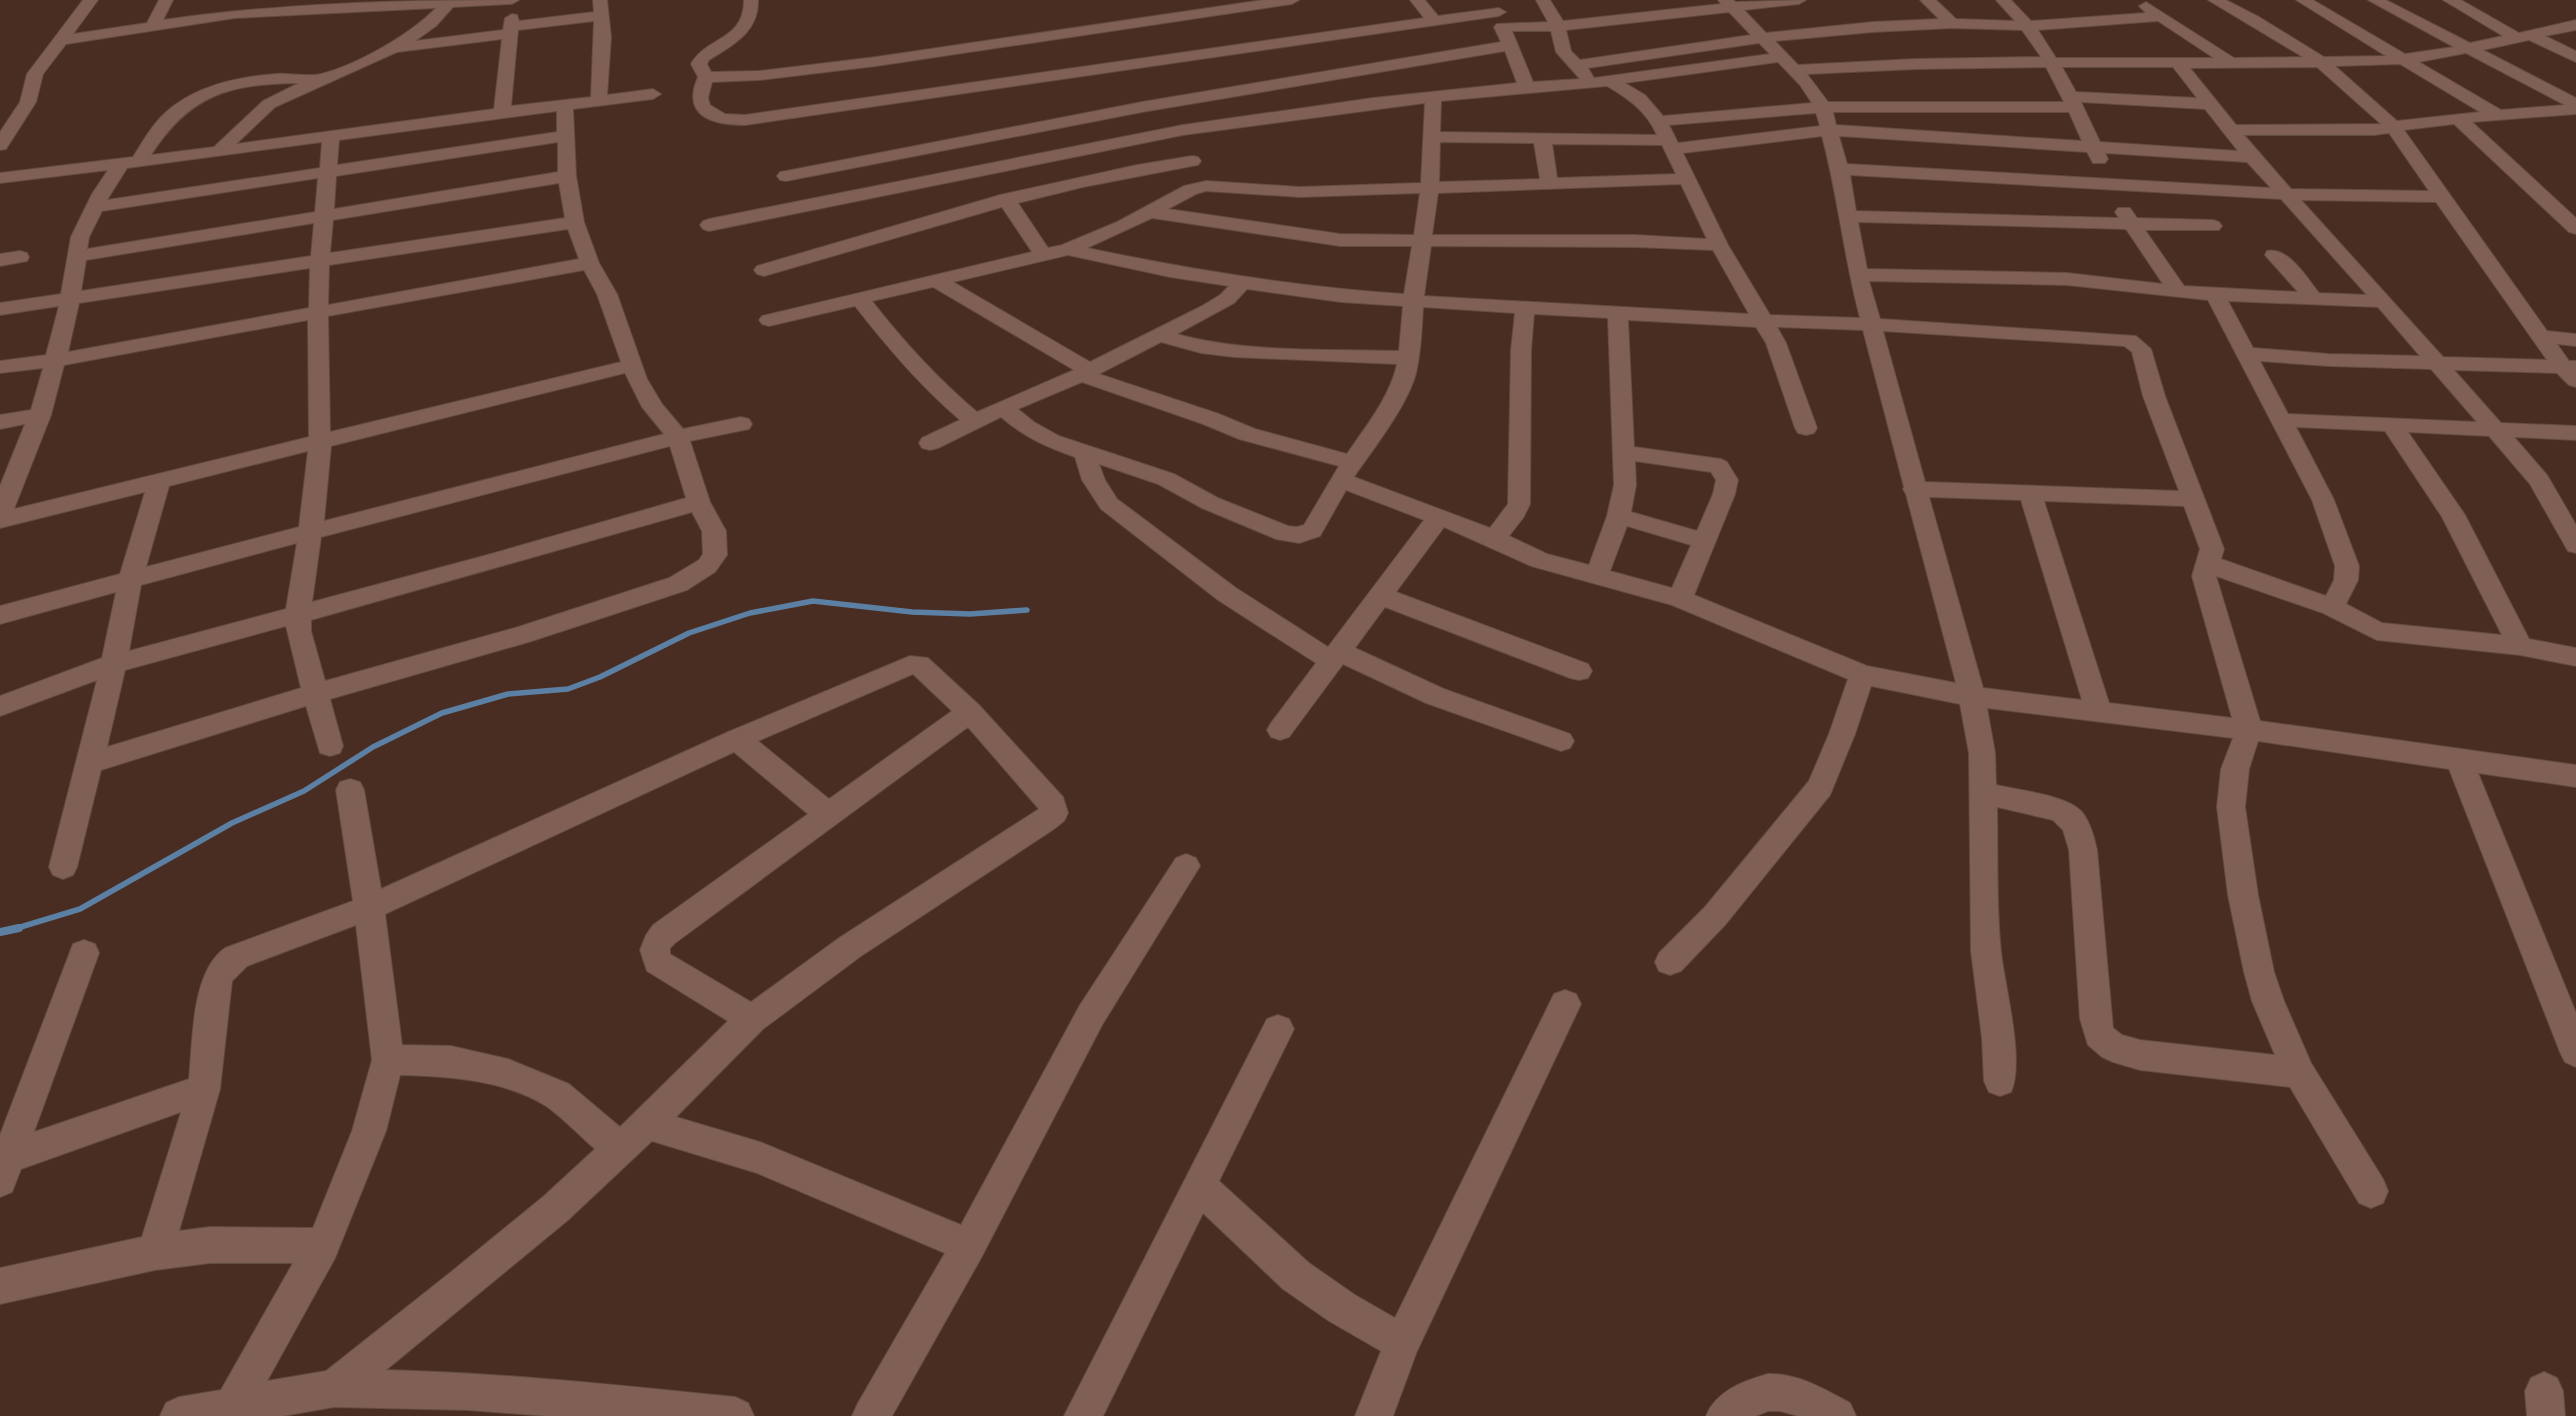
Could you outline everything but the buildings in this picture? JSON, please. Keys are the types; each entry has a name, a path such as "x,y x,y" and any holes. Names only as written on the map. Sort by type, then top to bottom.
{"street":[{"path":"0,145 28,102 35,74 91,0"},
{"path":"153,26 166,0"},
{"path":"61,40 294,5 428,2 448,4 513,0 502,112"},
{"path":"599,100 603,37 600,0"},
{"path":"751,0 750,21 744,29 703,57 700,64 702,73 706,76 724,78 773,74 914,58 1292,0"},
{"path":"1417,0 1433,20"},
{"path":"1543,0 1558,26 1564,52 1577,65 1601,82 1639,98 1659,121 1671,144 1685,179 1719,245 1764,321 1783,358 1786,376 1806,428"},
{"path":"1659,0 1671,14"},
{"path":"706,76 700,88 699,97 705,108 720,120 745,120 1433,20 1498,13 1558,26 1671,14 1729,3 1799,0"},
{"path":"1927,0 1952,23"},
{"path":"2003,0 2028,26 2072,102 2130,222 2177,290"},
{"path":"2136,0 2230,63"},
{"path":"2215,0 2254,20 2320,60 2393,126 2541,337 2571,371"},
{"path":"2303,0 2400,60 2499,116"},
{"path":"2375,0 2576,104"},
{"path":"2450,0 2523,36 2576,57"},
{"path":"1729,3 1806,82 1823,106 1840,169 1858,275 1914,489 1972,696 1982,753 1986,951 1998,1038 2000,1081"},
{"path":"219,152 252,118 270,104 391,48 425,27 448,4"},
{"path":"1614,6 1624,19"},
{"path":"1498,13 1528,87"},
{"path":"391,48 602,16"},
{"path":"1577,65 1763,38 1873,27 1952,23 2028,26 2160,16"},
{"path":"709,225 1183,130 1433,96 1788,64 2230,63 2400,60 2433,56 2523,36 2573,28"},
{"path":"786,176 1042,125 1242,88 1510,45"},
{"path":"2178,63 2252,157 2383,301 2539,480 2576,544"},
{"path":"0,514 9,475 40,415 71,299 80,237 94,207 129,163 170,118 203,96 244,82 268,78 322,79"},
{"path":"1242,88 1261,118"},
{"path":"0,178 219,152 502,112 653,94"},
{"path":"1003,408 1035,433 1166,479 1210,504 1284,533 1299,535 1312,530 1346,471 1388,409 1401,384 1412,332 1413,301 1430,187 1433,96"},
{"path":"1659,121 1823,106 2072,102 2211,104"},
{"path":"89,763 317,693 523,636 687,580 707,566 715,555 714,531 699,502 678,437 652,407 633,365 607,294 590,263 575,222 566,176 565,105"},
{"path":"2231,130 2374,130 2457,118 2576,109"},
{"path":"2457,118 2576,228"},
{"path":"1183,130 1200,187"},
{"path":"1432,137 1542,137 1671,144 1829,130 2252,157"},
{"path":"94,207 566,136"},
{"path":"330,746 299,631 298,613 316,495 320,443 318,312 320,260 331,137"},
{"path":"1542,137 1549,183"},
{"path":"764,270 1006,200 1110,174 1192,161"},
{"path":"1840,169 2111,185 2232,189 2287,194 2441,197"},
{"path":"78,256 566,176"},
{"path":"1149,212 1293,212 1430,187 1685,179"},
{"path":"769,320 1068,249 1123,226 1184,192 1200,187 1293,212 1340,240 1635,240 1719,245"},
{"path":"1006,200 1044,256"},
{"path":"1849,216 2130,222 2214,226"},
{"path":"0,309 575,222"},
{"path":"1068,249 1170,272 1298,292 1525,308 1764,321 1871,324 2129,340 2137,343 2141,349 2154,396 2212,549 2204,576 2249,730 2234,769 2231,807 2237,855 2259,972 2268,1001 2299,1073 2371,1191"},
{"path":"2274,255 2313,298"},
{"path":"0,260 20,257"},
{"path":"0,367 56,360 590,263"},
{"path":"1858,275 2075,280 2215,295 2383,301"},
{"path":"935,280 1086,373 1346,471 1439,517 1494,539 1539,560 1680,599 1862,674 1922,689 2099,713 2249,730 2576,776"},
{"path":"930,443 1003,408 1086,373 1215,306 1243,282"},
{"path":"2215,295 2323,500 2347,566 2346,580 2332,607"},
{"path":"859,298 896,345 946,397 975,422"},
{"path":"1494,539 1515,513 1519,504 1521,350 1525,308"},
{"path":"1597,575 1619,516 1625,485 1617,333 1618,312"},
{"path":"1159,335 1225,351 1408,358"},
{"path":"2541,337 2576,340"},
{"path":"2246,354 2571,371"},
{"path":"0,520 633,365"},
{"path":"0,422 40,415"},
{"path":"2280,420 2576,432"},
{"path":"0,615 678,437 741,424"},
{"path":"2391,424 2453,515 2520,646"},
{"path":"1086,452 1088,469 1095,485 1108,504 1235,599 1334,656 1435,696 1560,741"},
{"path":"1624,454 1713,464 1719,467 1727,480 1726,487 1680,599"},
{"path":"62,867 114,664 130,580 159,482"},
{"path":"1914,489 2192,498"},
{"path":"2030,493 2099,713"},
{"path":"0,706 114,664 492,562 699,502"},
{"path":"1619,516 1704,541"},
{"path":"1280,730 1439,517"},
{"path":"2208,563 2332,607 2377,630 2520,646 2576,657"},
{"path":"1381,596 1578,671"},
{"path":"155,1252 204,1089 215,985 218,974 226,964 236,957 369,908 737,739 910,665 919,665 970,712 1053,805 1054,813 850,947 752,1019 620,1149 472,1279 334,1388"},
{"path":"1670,962 1715,916 1820,787 1842,734 1862,674"},
{"path":"752,1019 658,962 654,954 655,944 664,934 970,712"},
{"path":"737,739 829,815"},
{"path":"2459,759 2576,1052"},
{"path":"230,1411 323,1246 369,1131 388,1060 369,908 350,790"},
{"path":"1984,793 2061,811 2071,816 2076,824 2083,850 2096,1020 2099,1035 2113,1047 2140,1054 2299,1073"},
{"path":"871,1416 969,1246 1091,1015 1186,866"},
{"path":"5,1168 84,953"},
{"path":"1374,1416 1402,1343 1565,1004"},
{"path":"1083,1416 1278,1029"},
{"path":"388,1060 451,1061 508,1074 557,1095 620,1149"},
{"path":"5,1168 204,1089"},
{"path":"647,1124 760,1158 969,1246"},
{"path":"1199,1185 1296,1276 1342,1308 1402,1343"},
{"path":"0,1286 155,1252 210,1245 323,1246"},
{"path":"179,1416 230,1411 334,1388 468,1391 605,1402 735,1416"},
{"path":"1725,1416 1744,1401 1764,1393 1787,1392 1837,1416"}],"waterway":[{"path":"14,929 80,909 232,823 304,791 373,747 442,713 508,694 568,689 600,677 689,633 750,613 813,601 912,612 970,614 1027,610"},
{"path":"0,932 19,928"}]}
